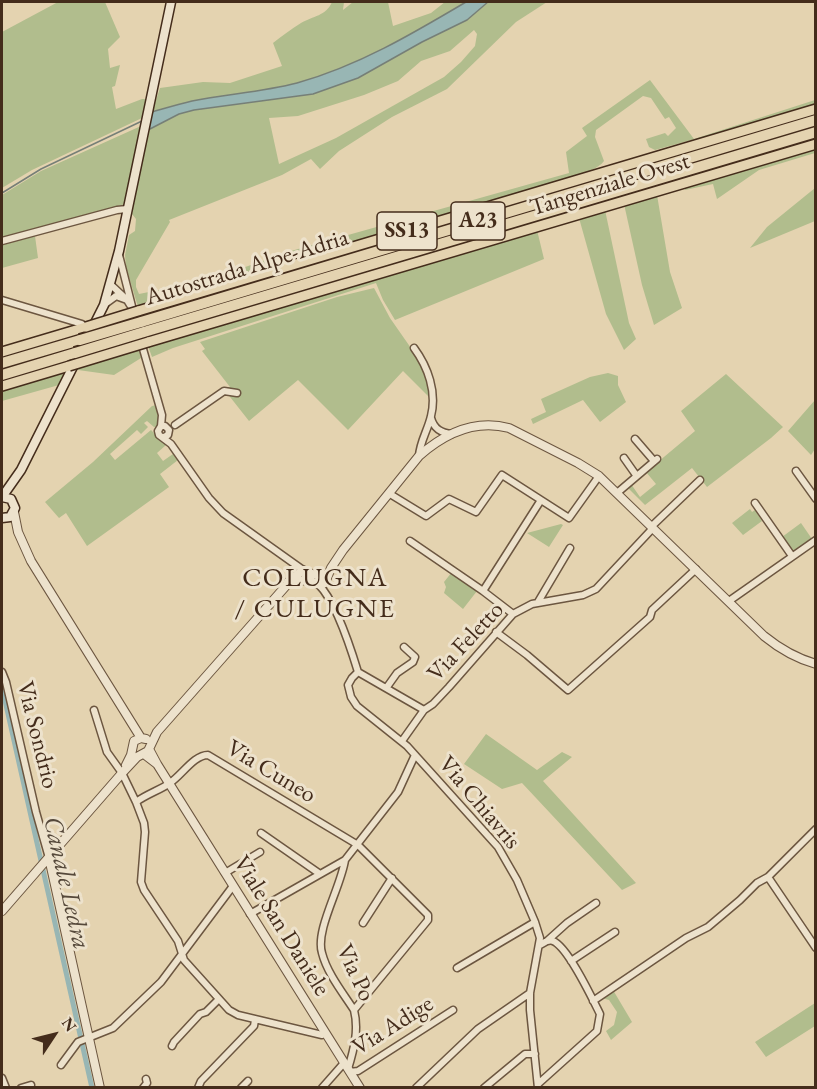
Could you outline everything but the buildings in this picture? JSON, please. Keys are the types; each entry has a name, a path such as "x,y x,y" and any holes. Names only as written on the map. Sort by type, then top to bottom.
{"highway":[{"name":"Tangenziale Ovest","path":"2,386 69,366 140,323 816,109"},
{"name":"Autostrada Alpe-Adria","path":"2,375 75,353 140,323 816,120"},
{"name":"Autostrada Alpe-Adria","path":"2,363 816,132"},
{"name":"Tangenziale Ovest","path":"2,352 84,325 140,323 816,144"}],"main road":[{"name":"Viale San Daniele","path":"14,508 9,498 2,497 21,470 104,305 119,251 171,2"},
{"name":"Viale San Daniele","path":"3,518 10,517 14,508 21,470"}],"street":[{"path":"2,241 127,209"},
{"path":"119,251 127,297 140,323 165,429 171,444 209,498 223,513 313,582 323,580 343,550 419,456 439,440 471,426 485,424 509,428 599,476 780,649 796,658 816,664"},
{"path":"110,284 127,297"},
{"path":"104,305 116,296 127,297"},
{"path":"2,300 84,325"},
{"path":"414,348 430,376 432,401 431,417 420,444 419,456"},
{"path":"165,429 175,425 224,391 237,393"},
{"path":"431,417 441,432 452,434"},
{"path":"617,493 655,460 635,439"},
{"path":"624,458 636,475"},
{"path":"796,471 816,499"},
{"path":"390,494 426,516 449,499 476,512 502,475 566,517 571,516 599,476"},
{"name":"Via Feletto","path":"402,741 424,710 449,687 513,614 538,602 583,595 596,589 652,527 700,480"},
{"path":"483,591 541,500"},
{"path":"755,503 792,556"},
{"name":"Viale San Daniele","path":"14,508 18,532 31,561 128,717 142,746 170,784 360,1088"},
{"name":"Viale San Daniele","path":"3,518 18,532"},
{"path":"729,601 816,540"},
{"path":"410,541 513,614"},
{"name":"Via Feletto","path":"538,602 570,548"},
{"path":"496,632 568,690 650,616 652,610 696,569"},
{"path":"2,911 142,746 157,732 288,582 299,573"},
{"path":"323,580 358,672"},
{"path":"387,687 397,673 413,662 416,657 404,647"},
{"name":"Via Sondrio","path":"2,672 100,1088"},
{"name":"Via Feletto","path":"358,672 424,710"},
{"name":"Via Chiavris","path":"358,672 349,682 349,688 357,706 402,741 498,847 517,880 535,922 540,945 530,993 538,1086"},
{"path":"94,710 107,752 122,772 136,802 146,832 141,882 178,941 180,954 184,960 229,1010 238,1015 322,1035 326,1033"},
{"name":"Via Cuneo","path":"170,784 200,757 208,755 357,845"},
{"path":"250,914 345,860 398,792 415,756"},
{"path":"136,802 149,793 170,784"},
{"path":"593,1001 686,938 708,927 757,883 768,877 816,829"},
{"path":"261,833 320,874"},
{"path":"354,1010 428,920 428,915 357,845"},
{"path":"225,873 260,852"},
{"name":"Via Po","path":"345,860 343,874 321,933 321,952 354,1010 356,1034 354,1049 347,1068"},
{"path":"768,877 816,948"},
{"path":"363,923 392,878"},
{"path":"61,1065 78,1042 88,1040 113,1028 161,982 233,886"},
{"path":"540,945 596,903"},
{"path":"457,968 535,922"},
{"path":"571,961 615,932"},
{"path":"538,1086 597,1031 600,1014 571,961 554,941 547,941"},
{"path":"416,1088 478,1029 530,993"},
{"path":"172,1046 200,1014 206,1012 219,999"},
{"name":"Via Adige","path":"347,1068 358,1071 453,1010"},
{"path":"198,1088 201,1081 254,1026 255,1020"},
{"path":"484,1088 525,1054 535,1054"},
{"path":"322,1088 347,1068"},
{"path":"2,1078 6,1088"},
{"path":"142,1088 147,1083 146,1079"},
{"path":"241,1088 248,1081"},
{"path":"21,1088 31,1085"}],"green space":[{"path":"58,2 105,2 120,37 108,49 110,68 120,65 115,86 112,87 116,109 146,99 142,118 32,170 2,188 2,32"},
{"path":"332,2 344,2 343,10 353,2 388,2 393,26 431,13 445,2 466,2 384,48 320,76 284,86 192,101 152,112 160,88 203,82 230,83 282,66 273,43 301,23 323,13"},
{"path":"489,2 547,2 516,22 447,89 392,117 339,151 320,169 311,159 282,175 169,220 170,222 136,280 139,294 208,280 291,251 569,173 566,152 587,136 582,128 650,80 694,139 815,100 815,106 714,137 699,138 655,150 649,147 646,139 665,133 668,136 676,128 669,117 665,119 651,98 643,96 596,130 595,137 604,161 582,174 138,307 126,267 125,255 129,235 135,231 136,219 132,214 148,130 179,114 194,110 313,94 358,78 467,20","holes":["474,30 477,34 475,46 444,77 336,138 279,164 269,118 298,116 364,95 398,81 421,61 450,51"]},
{"path":"141,126 125,204 2,239 2,195 41,171"},
{"path":"815,147 815,153 759,170 717,199 713,184 685,190 684,187"},
{"path":"815,188 815,221 750,248 767,227"},
{"path":"657,195 670,272 682,308 654,325 642,285 624,204"},
{"path":"605,210 629,323 636,339 624,350 606,314 579,218"},
{"path":"537,230 544,259 395,320 376,283 173,348 152,357 148,346"},
{"path":"35,236 38,258 2,268 2,245"},
{"path":"374,288 390,318 420,361 427,377 431,399 403,371 348,430 298,380 249,421 223,388 230,387 202,351 205,349 200,342 337,297"},
{"path":"139,349 141,358 114,375 78,370 79,367"},
{"path":"67,370 59,385 2,401 2,391"},
{"path":"608,373 618,376 618,385 626,402 600,422 583,400 533,424 531,419 546,412 541,399 590,377"},
{"path":"726,374 783,427 707,487 692,468 645,505 626,486 631,484 640,497 656,484 646,472 695,431 681,411"},
{"path":"815,400 815,449 811,455 788,431"},
{"path":"157,405 161,415 158,426 154,427 147,421 144,423 148,427 141,434 137,430 110,454 115,460 151,430 166,445 157,453 163,461 173,454 178,460 160,474 169,487 87,546 66,513 59,518 45,502 93,462 152,406"},
{"path":"750,509 752,512 755,510 762,521 743,535 732,523"},
{"path":"801,523 812,539 793,553 782,537"},
{"path":"563,525 549,547 527,533"},
{"path":"452,572 477,591 463,609 444,593 446,587 444,582"},
{"path":"486,734 537,770 562,752 572,757 543,781 636,883 622,890 522,783 502,789 464,764"},
{"path":"613,990 632,1022 611,1040 606,1031 614,1025 617,1012 609,1000 602,998"},
{"path":"815,1003 815,1026 766,1057 755,1042"}],"water":[{"path":"466,2 488,2 467,20 358,78 313,94 194,110 179,114 148,130 152,112 192,101 284,86 320,76 384,48"}],"waterway":[{"path":"2,193 41,169 142,121"},
{"name":"Canale Ledra","path":"2,687 92,1088"}],"district":[{"name":"COLUGNA / CULUGNE","path":"315,594"}]}
